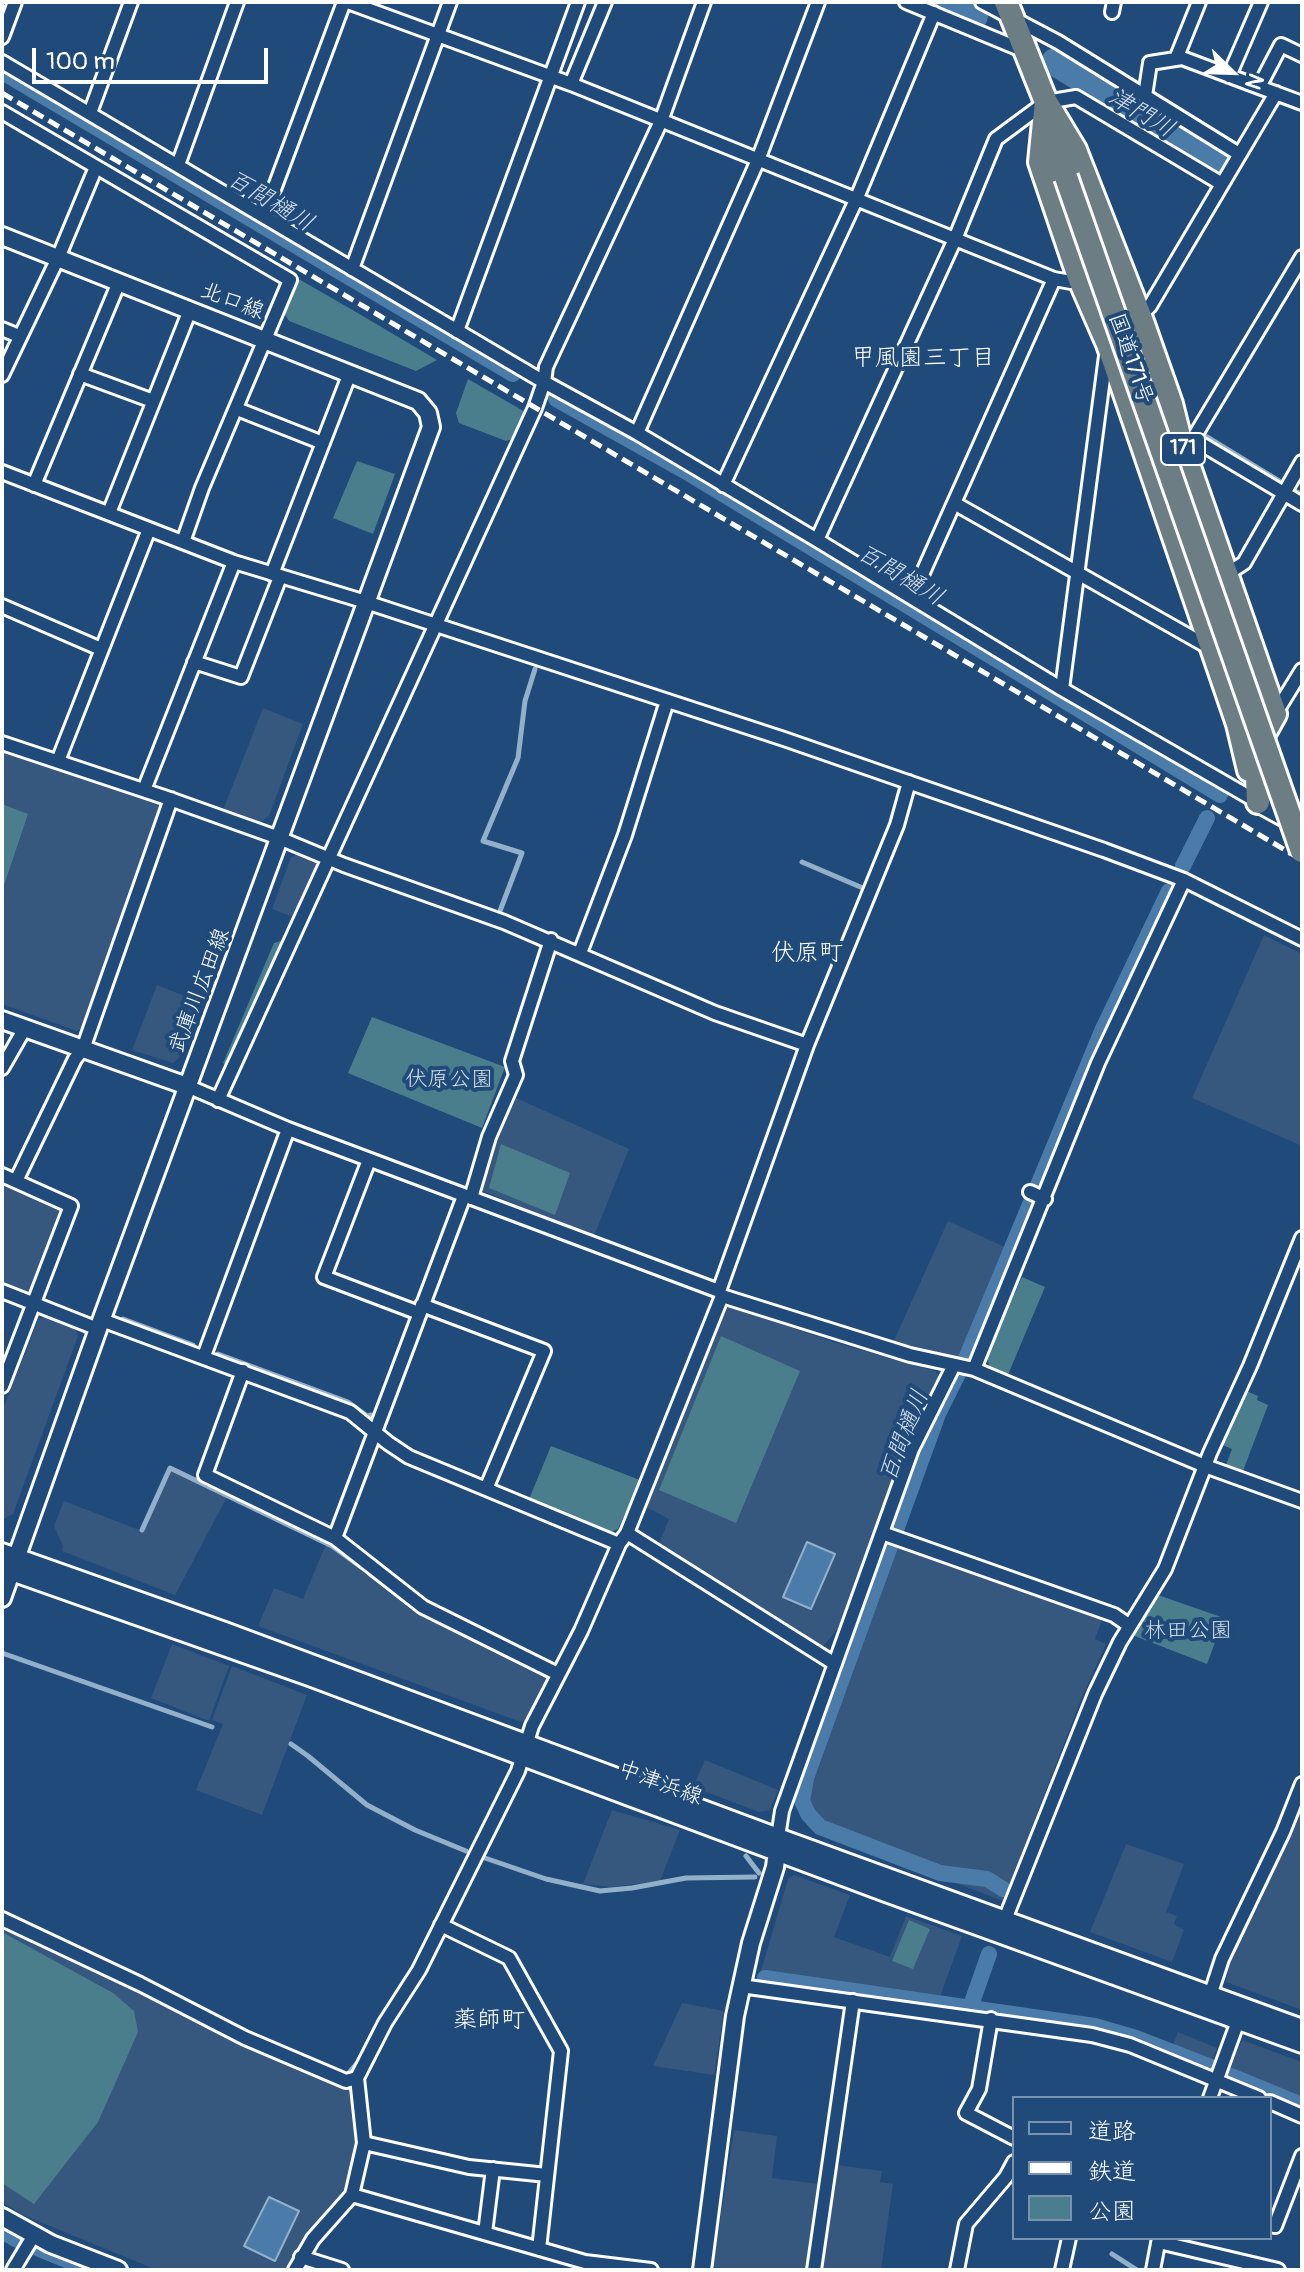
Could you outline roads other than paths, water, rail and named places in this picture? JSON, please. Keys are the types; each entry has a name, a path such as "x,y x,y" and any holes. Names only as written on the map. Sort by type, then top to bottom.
{"highway":[{"name":"国道171号","path":"1009,9 1046,102 1066,177 1302,851"},
{"name":"171","path":"1046,102 1040,162 1080,280 1108,344 1238,724 1258,802"},
{"name":"171","path":"1046,102 1075,150 1140,316 1187,441 1249,641 1269,724 1256,748 1258,802"},
{"path":"1238,724 1269,724"}],"main road":[{"path":"1258,802 1302,827"}],"street":[{"path":"2,37 15,2"},
{"path":"90,113 131,2"},
{"path":"178,165 237,2"},
{"path":"264,216 346,2 551,76 1054,279 1080,280"},
{"path":"352,269 450,2"},
{"path":"457,331 578,2"},
{"path":"571,84 605,2"},
{"path":"218,1100 535,408 546,367 661,121 704,2"},
{"path":"637,433 758,160 818,2"},
{"path":"906,2 1027,52"},
{"path":"982,2 1009,9 1238,157"},
{"path":"1176,59 1199,2"},
{"path":"1229,76 1261,2"},
{"path":"723,485 856,200 934,13"},
{"path":"1259,87 1281,45 1302,55"},
{"path":"1145,96 1150,63 1182,58 1302,103"},
{"path":"2,62 544,382 637,433 1062,689 1258,802"},
{"path":"1140,316 1150,306 1276,93"},
{"path":"817,540 955,239 996,139 1046,102 1076,97 1224,181"},
{"path":"2,112 290,280 202,488 183,542"},
{"path":"2,375 58,258 96,167"},
{"name":"北口線","path":"2,236 418,401 428,413 431,427"},
{"path":"1302,257 1187,441 1302,504"},
{"path":"912,597 1054,279"},
{"path":"34,485 119,282"},
{"path":"109,513 190,310"},
{"path":"2,329 19,336"},
{"path":"1062,689 1075,573 1108,344"},
{"path":"194,662 241,677 350,373"},
{"path":"80,374 153,401"},
{"path":"237,409 323,443"},
{"name":"武庫川広田線","path":"2,1598 8,1562 100,1324 431,427"},
{"path":"1227,574 1244,563 1302,462"},
{"path":"2,472 234,562 437,625 909,782 1184,880 1302,939"},
{"path":"954,503 1211,650 1249,641"},
{"path":"58,761 149,529"},
{"path":"144,790 234,562"},
{"path":"2,606 101,649"},
{"path":"1269,724 1302,670"},
{"path":"580,953 625,835 667,701"},
{"path":"2,743 171,799 551,940 715,1013 807,1045"},
{"path":"295,2270 313,2239 352,2195 364,2143 357,2078 385,2023 419,1970 623,1539 720,1293 807,1045 897,825 909,782"},
{"path":"16,1181 75,1059 83,1049 171,799"},
{"path":"702,2270 741,1986 778,1844 780,1819 835,1664 889,1536 912,1449 963,1367 1038,1195 1184,880"},
{"path":"335,1538 421,1309 516,1075 512,1061 551,940"},
{"path":"2,1020 187,1086 288,1129 720,1293 910,1355 963,1367 1205,1466 1302,1501"},
{"path":"2,1068 25,1028"},
{"path":"204,1356 288,1129"},
{"path":"369,1160 324,1277 544,1351 486,1489"},
{"path":"2,1175 71,1206 2,1386"},
{"path":"1002,1927 1095,1694 1130,1626 1165,1569 1205,1466 1302,1238"},
{"path":"2,1291 33,1304 204,1356 350,1412 409,1457 623,1539 835,1664"},
{"path":"243,1371 205,1475 335,1538 423,1607 558,1674"},
{"path":"889,1536 1114,1615 1130,1626"},
{"name":"中津浜線","path":"8,1562 525,1749 1002,1927 1208,2001 1302,2028"},
{"path":"1208,2001 1222,1959 1283,1832 1302,1784"},
{"path":"2,1919 245,2038 346,2081 357,2078"},
{"path":"441,1925 509,1958 561,2051 539,2249"},
{"path":"741,1986 991,2019 1105,2038 1130,2045 1254,2096"},
{"path":"814,2270 853,2001"},
{"name":"中津浜線","path":"1208,2001 1238,2021 1302,2044"},
{"path":"991,2019 979,2089 966,2113 1012,2137"},
{"path":"1211,2096 1238,2021"},
{"path":"1272,2103 1302,2116"},
{"path":"364,2143 469,2167 547,2175"},
{"path":"1272,2225 1275,2226 1302,2156"},
{"path":"485,2233 493,2169"},
{"path":"957,2270 966,2224 1010,2179"},
{"path":"352,2195 539,2249 584,2266 651,2270"},
{"path":"2,2217 34,2235 118,2270"},
{"path":"13,2270 34,2235"},
{"path":"1062,2270 1069,2240"},
{"path":"1153,2270 1159,2240 1277,2270"},
{"path":"301,2257 342,2270"}],"waterway":[{"name":"津門川","path":"942,2 974,16"},
{"name":"津門川","path":"1055,62 1226,166"},
{"name":"百間樋川","path":"2,72 513,374"},
{"name":"百間樋川","path":"556,399 683,470 1220,795"},
{"path":"1207,437 1279,481"},
{"path":"1297,492 1302,495"},
{"path":"500,911 522,853 483,841 518,758 525,701 535,669"},
{"name":"百間樋川","path":"1183,866 1207,818"},
{"path":"802,862 865,889"},
{"name":"百間樋川","path":"1003,1889 987,1879 940,1873 820,1827 808,1814 802,1801 806,1778 938,1414 967,1356 1102,1031 1169,891"},
{"path":"123,1319 193,1345"},
{"path":"218,1354 348,1402 367,1416 371,1415"},
{"path":"142,1530 170,1468 332,1546 361,1567"},
{"path":"370,1574 416,1609"},
{"path":"425,1614 512,1658"},
{"path":"2,1653 212,1727"},
{"path":"291,1744 367,1805 415,1830 466,1851"},
{"path":"746,1856 759,1873"},
{"path":"485,1858 546,1879 600,1891 686,1878 755,1877"},
{"name":"百間樋川","path":"970,2008 989,1954"},
{"name":"百間樋川","path":"765,1978 1095,2026 1211,2067"},
{"path":"347,2075 358,2062 376,2027"},
{"name":"百間樋川","path":"1231,2076 1302,2105"},
{"path":"2,2231 17,2240"},
{"path":"37,2248 91,2270"},
{"path":"1112,2254 1137,2270"}],"railway":[{"path":"2,93 1302,860"}],"district":[{"name":"甲風園三丁目","path":"923,359"},
{"name":"伏原町","path":"807,954"},
{"name":"薬師町","path":"489,2021"}],"park label":[{"name":"伏原公園","path":"449,1080"},
{"name":"林田公園","path":"1188,1631"}]}
